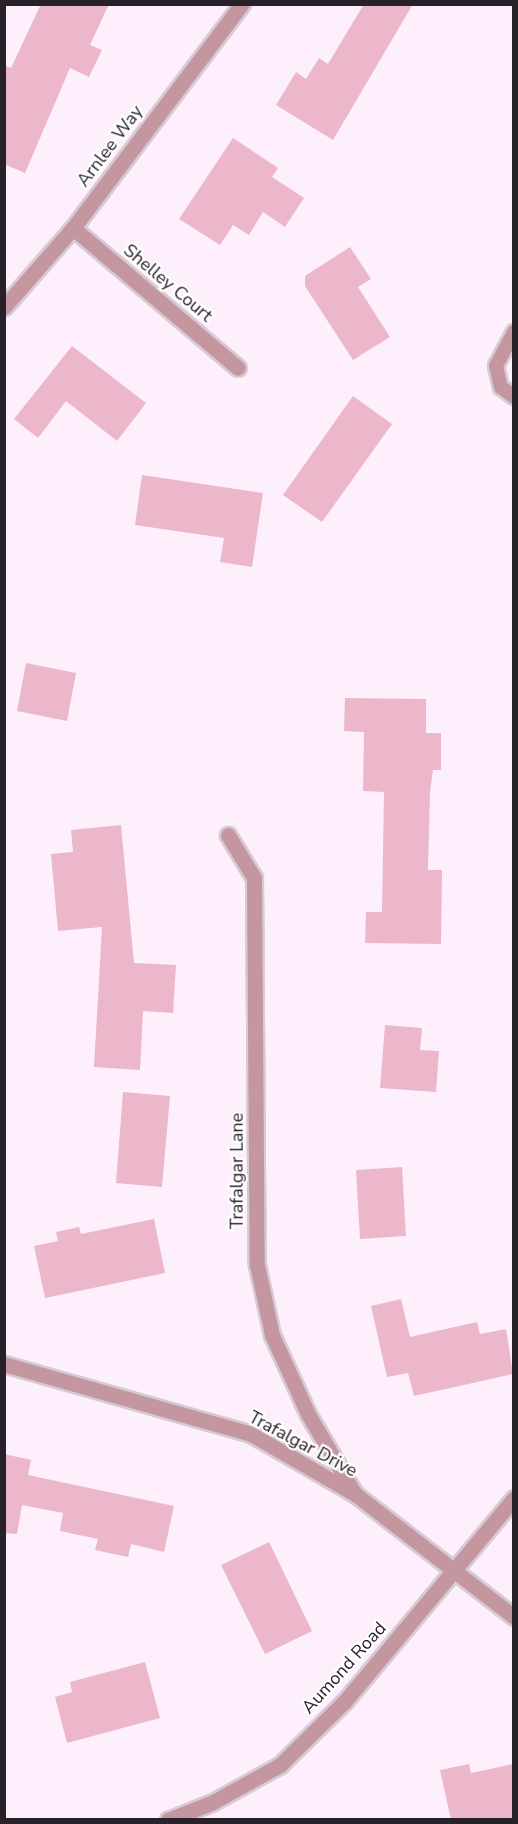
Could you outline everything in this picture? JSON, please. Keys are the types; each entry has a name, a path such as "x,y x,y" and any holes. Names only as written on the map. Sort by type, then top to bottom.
{"street":[{"name":"Arnlee Way","path":"4,307 73,228 242,4"},
{"name":"Shelley Court","path":"73,228 238,368"},
{"name":"Trafalgar Lane","path":"228,835 254,878 257,1265 272,1335 308,1414 355,1494"},
{"name":"Trafalgar Drive","path":"4,1364 251,1434 355,1494 456,1568 513,1617"},
{"name":"Aumond Road","path":"168,1820 213,1802 280,1765 345,1701 513,1498"}],"lane":[{"path":"513,332 496,366 501,387 513,398"}],"building":[{"path":"41,4 109,4 90,45 102,50 89,77 70,68 25,173 4,164 4,65 11,68"},
{"path":"364,4 413,4 333,140 276,105 296,72 306,79 319,58 328,64"},
{"path":"233,138 278,168 272,177 304,198 285,227 263,212 249,235 233,225 220,245 179,219"},
{"path":"350,247 371,279 358,287 390,337 353,360 305,286 305,276"},
{"path":"72,346 146,403 117,441 66,401 38,438 14,419"},
{"path":"353,396 392,424 322,522 283,495"},
{"path":"142,475 263,493 252,567 220,562 224,538 135,525"},
{"path":"26,663 76,673 67,721 17,711"},
{"path":"345,698 426,699 426,733 441,733 441,770 433,770 430,792 428,870 442,870 441,944 365,943 366,912 382,912 384,792 363,791 364,732 344,731"},
{"path":"121,825 134,963 176,965 173,1013 143,1011 140,1070 94,1067 102,927 58,931 51,854 73,852 71,830"},
{"path":"385,1025 422,1028 420,1050 439,1051 436,1092 380,1088"},
{"path":"123,1092 170,1096 162,1187 116,1183"},
{"path":"402,1167 406,1236 360,1239 356,1170"},
{"path":"154,1219 165,1273 45,1298 34,1246 58,1241 56,1232 79,1227 81,1234"},
{"path":"401,1299 410,1337 477,1322 480,1334 506,1329 513,1374 414,1396 408,1373 387,1377 371,1306"},
{"path":"4,1454 31,1460 28,1475 174,1506 164,1552 131,1544 128,1557 95,1550 98,1539 60,1531 63,1513 22,1505 17,1534 4,1533"},
{"path":"269,1542 312,1631 265,1654 221,1565"},
{"path":"145,1662 160,1718 67,1743 55,1697 72,1692 70,1682"},
{"path":"469,1764 471,1773 513,1764 513,1820 451,1820 440,1770"}]}
